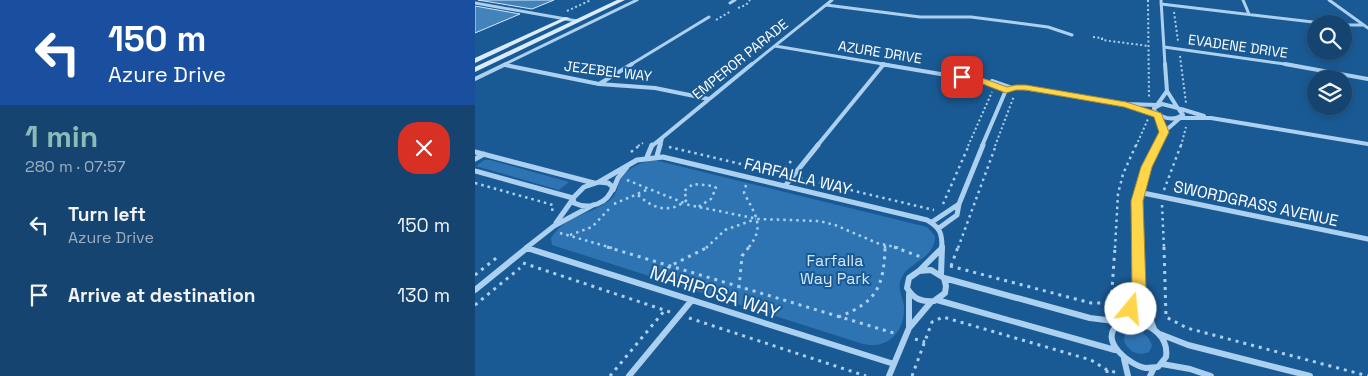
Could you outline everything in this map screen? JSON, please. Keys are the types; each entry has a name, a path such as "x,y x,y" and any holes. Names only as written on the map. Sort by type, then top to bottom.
{"main road":[{"path":"475,61 562,17 607,0"},
{"path":"475,70 622,0"}],"street":[{"path":"475,80 637,0"},
{"path":"730,3 735,0"},
{"name":"EMPEROR PARADE","path":"647,157 653,144 832,0"},
{"path":"1243,0 1249,14"},
{"path":"1329,0 1368,28"},
{"path":"1153,329 1139,289 1138,192 1147,167 1164,132 1183,114 1167,92 1161,2 1307,21"},
{"path":"475,3 577,21"},
{"path":"826,5 920,17 971,17 1048,27 1072,35"},
{"path":"599,84 709,17"},
{"path":"1352,24 1364,25"},
{"name":"AZURE DRIVE","path":"775,46 982,81 1009,89 1026,88 1126,104 1168,104 1178,108"},
{"name":"EVADENE DRIVE","path":"1164,47 1287,64 1368,78"},
{"path":"785,186 884,64"},
{"name":"JEZEBEL WAY","path":"505,65 599,84 655,88 709,99"},
{"path":"939,228 957,215 959,204 1004,93 1009,89"},
{"path":"1164,132 1158,114 1154,110 1167,92"},
{"name":"AZURE DRIVE","path":"1126,104 1167,118 1180,118"},
{"path":"1178,108 1211,118 1368,144"},
{"path":"1180,118 1211,118"},
{"name":"EMPEROR PARADE","path":"573,199 583,187 647,157 657,156 663,137"},
{"path":"475,152 597,182 608,183 613,187 613,190 604,200 551,228 475,290"},
{"path":"475,159 484,154"},
{"name":"FARFALLA WAY","path":"657,156 932,222"},
{"name":"EMPEROR PARADE","path":"613,190 618,178 629,165"},
{"path":"475,171 573,199 577,205 593,205"},
{"name":"SWORDGRASS AVENUE","path":"1138,192 1368,239"},
{"path":"551,228 573,199"},
{"path":"909,328 945,292 941,248 943,238 939,228 932,222 959,204"},
{"name":"MARIPOSA WAY","path":"527,248 894,364"},
{"path":"889,376 909,328 909,294 907,288 909,278 919,271 941,248"},
{"path":"919,271 931,270 943,277 972,286 1090,318 1140,322 1160,334 1188,345 1310,376"},
{"path":"1139,289 1124,321 1113,330 1111,336 1115,350 1123,359 1139,367 1154,368 1162,364 1190,369 1211,376"},
{"path":"909,294 918,301 934,301 966,307 1088,340 1115,350"},
{"path":"629,376 692,300"},
{"path":"1160,334 1164,340 1167,354 1162,364"},
{"path":"1123,359 1128,376"},
{"path":"1150,376 1154,368"}],"path":[{"path":"562,17 591,0"},
{"path":"1145,101 1151,96 1148,0"},
{"path":"1174,9 1185,103 1190,106"},
{"path":"1093,37 1102,38 1102,40 1149,46"},
{"path":"659,145 940,211 994,88 1009,89 1015,92 951,266"},
{"path":"942,264 1091,303 1111,304 1118,194 1123,174 1149,119 1146,114"},
{"path":"1191,123 1186,125 1183,141 1162,197 1165,317 1187,328 1368,376"},
{"path":"739,288 742,256 755,240 758,219 744,190 761,169"},
{"path":"618,178 698,207 758,219 827,223 885,245 911,252 929,261"},
{"path":"475,182 553,205 552,215"},
{"path":"638,194 648,204 658,209 673,209 684,203 687,198 684,191 689,187 697,184 714,186 716,188 714,196 698,207"},
{"path":"569,236 587,230 617,202 649,189"},
{"path":"957,215 969,218"},
{"path":"638,301 670,266 707,248 725,230 758,219"},
{"path":"551,228 569,236 739,288 925,342"},
{"path":"836,317 860,309 878,292 884,272 885,245"},
{"path":"475,275 501,255"},
{"path":"475,305 525,264"},
{"path":"972,286 975,272"},
{"path":"1090,318 1091,303"},
{"path":"961,322 966,307"},
{"path":"610,376 665,310"},
{"path":"912,376 932,322 943,317 1086,358 1107,370 1128,376"},
{"path":"1086,358 1088,340"},
{"path":"1107,370 1107,376"}],"green space":[{"path":"484,160 490,160 569,182 559,190 476,166"},
{"name":"Farfalla Way Park","path":"654,160 927,227 935,236 931,250 906,272 900,281 904,316 898,331 887,342 872,345 863,344 552,245 551,238 564,224 603,205 612,198 622,178 629,170 643,162"},
{"path":"1128,331 1140,332 1146,336 1152,346 1149,352 1141,354 1128,348 1124,341 1125,333"}],"building":[{"path":"478,0 554,0 532,9"},
{"path":"475,6 520,14 475,33"}],"route":[{"path":"962,77 982,81 1006,90 1016,87 1026,88 1126,104 1158,115 1164,132 1147,167 1138,192 1137,258 1139,289 1131,309"}]}
